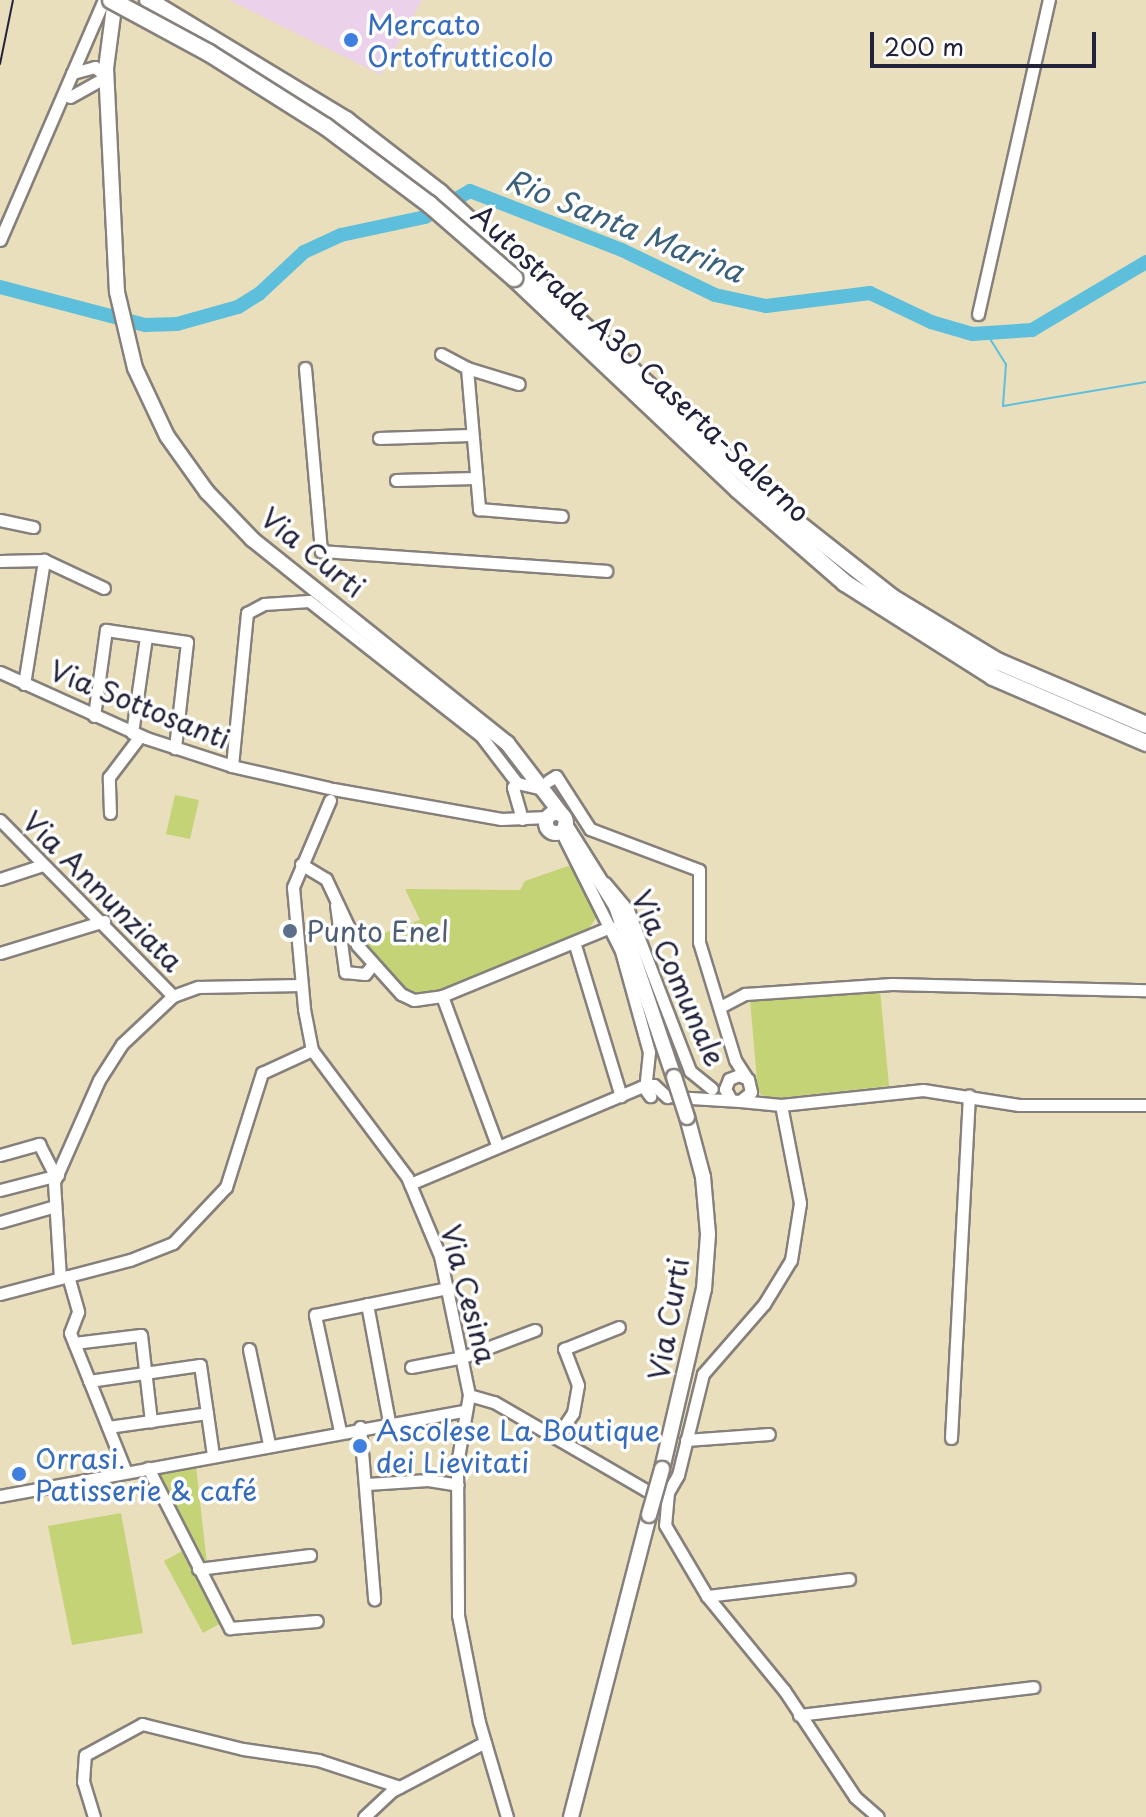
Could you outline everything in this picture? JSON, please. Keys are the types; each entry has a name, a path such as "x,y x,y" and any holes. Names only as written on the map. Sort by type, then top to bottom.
{"highway":[{"name":"Autostrada A30 Caserta-Salerno","path":"113,0 209,53 326,127 519,272 738,490 845,583 993,677 1146,743"},
{"name":"Autostrada A30 Caserta-Salerno","path":"148,0 346,120 799,524 869,581 997,661 1146,725"}],"main road":[{"name":"Via Curti","path":"113,0 106,77 117,292 130,352 167,436 207,492 252,539 507,743 546,789"},
{"path":"546,789 559,827"},
{"name":"Via Curti","path":"559,827 605,883 674,1077 703,1177 704,1289 662,1469 571,1817"}],"street":[{"path":"0,240 104,0"},
{"path":"978,314 1049,0"},
{"path":"70,97 106,77 95,67 72,73"},
{"path":"441,354 467,368 519,384"},
{"path":"305,368 321,551 606,571"},
{"path":"467,368 470,435 479,509 562,516"},
{"path":"379,438 470,435"},
{"path":"396,480 475,478"},
{"path":"0,520 33,527"},
{"path":"0,561 44,560 104,588"},
{"path":"24,684 44,560"},
{"path":"232,766 247,613 264,604 309,601 481,736 517,783 546,789"},
{"path":"94,716 106,630 187,642 175,748"},
{"path":"110,813 109,777 136,734 146,637"},
{"name":"Via Sottosanti","path":"0,672 136,734 232,766 311,784 328,794 349,794 559,827"},
{"name":"Via Curti","path":"546,789 556,776 590,829 699,870 699,942 722,1006 735,1060 746,1077"},
{"path":"517,783 513,793 526,820"},
{"path":"0,1294 173,1243 212,1207 226,1187 262,1073 312,1050 292,901 301,864 328,794"},
{"name":"Via Annunziata","path":"0,820 104,921 173,996"},
{"path":"559,827 610,927 646,1038 651,1071 648,1091"},
{"path":"301,864 326,879 357,945 373,964 401,994 428,1001 575,945 610,927"},
{"path":"0,879 43,865"},
{"name":"Via Comunale","path":"605,883 628,910 690,1071 712,1089"},
{"path":"336,897 345,972 365,974 373,964"},
{"path":"0,953 104,921"},
{"path":"575,945 623,1095"},
{"path":"126,1472 70,1333 78,1312 64,1277 55,1206 56,1175 99,1080 122,1044 173,996 218,983 301,985"},
{"path":"722,1006 745,994 892,984 1146,990"},
{"path":"442,996 497,1145"},
{"name":"Via Cesina","path":"312,1050 410,1184 448,1288 469,1395 462,1411 458,1485 458,1615 485,1742 507,1817"},
{"name":"Via Curti","path":"730,1079 735,1060"},
{"name":"Via Comunale","path":"746,1077 752,1089 735,1100 698,1095 730,1079 746,1077"},
{"name":"Via Comunale","path":"730,1079 735,1100"},
{"path":"410,1184 497,1145 623,1095 648,1091 654,1085 667,1097 698,1095"},
{"path":"752,1089 762,1103"},
{"path":"735,1100 781,1105 923,1090 1073,1109 1146,1105"},
{"path":"951,1438 969,1095"},
{"path":"781,1105 800,1203 791,1260 764,1304 703,1374 686,1440 668,1492 665,1525 671,1542 707,1596 799,1715 855,1797 878,1817"},
{"path":"0,1155 39,1144 56,1175"},
{"path":"0,1190 56,1175"},
{"path":"0,1222 55,1206"},
{"path":"340,1431 315,1315 448,1288"},
{"path":"367,1304 389,1422"},
{"path":"556,1438 573,1413 578,1385 564,1349 619,1327"},
{"path":"411,1367 463,1357 535,1330"},
{"path":"74,1343 141,1335 151,1421"},
{"path":"249,1349 269,1444"},
{"path":"89,1381 200,1365 213,1455"},
{"path":"469,1395 494,1402 646,1490 668,1492"},
{"path":"0,1496 360,1427 462,1411"},
{"path":"108,1427 207,1413"},
{"path":"360,1427 374,1599"},
{"path":"686,1440 769,1434"},
{"path":"148,1468 230,1628 317,1621"},
{"path":"367,1484 428,1480 458,1485"},
{"path":"198,1569 310,1555"},
{"path":"707,1596 849,1579"},
{"path":"799,1715 1033,1687"},
{"path":"94,1817 83,1782 85,1755 142,1724 243,1749 318,1760 400,1787"},
{"path":"364,1817 372,1804 485,1742"}],"shaded area":[{"name":"Mercato Ortofrutticolo","path":"229,0 422,0 381,75"}],"green space":[{"path":"175,795 199,800 190,839 166,834"},
{"path":"571,865 598,915 585,934 428,996 404,988 362,941 420,920 405,889 520,890 525,881"},
{"path":"880,990 889,1086 768,1099 758,1092 750,1000"},
{"path":"196,1466 207,1564 198,1565 163,1494 160,1472"},
{"path":"121,1513 143,1633 72,1645 48,1526"},
{"path":"184,1550 223,1622 203,1633 164,1561"}],"waterway":[{"name":"Rio Santa Marina","path":"0,287 145,325 177,324 238,307 259,294 304,252 341,235 425,217 470,191 622,250 715,295 766,306 870,293 931,322 972,334 1032,330 1146,262"},
{"path":"987,334 1006,364 1003,406 1146,382"}],"railway":[{"path":"0,64 13,0"}],"place":[{"name":"Mercato Ortofrutticolo","path":"351,40"},
{"name":"Punto Enel","path":"290,931"},
{"name":"Ascolese La Boutique dei Lievitati","path":"360,1446"},
{"name":"Orrasi. Patisserie & café","path":"19,1474"}]}
